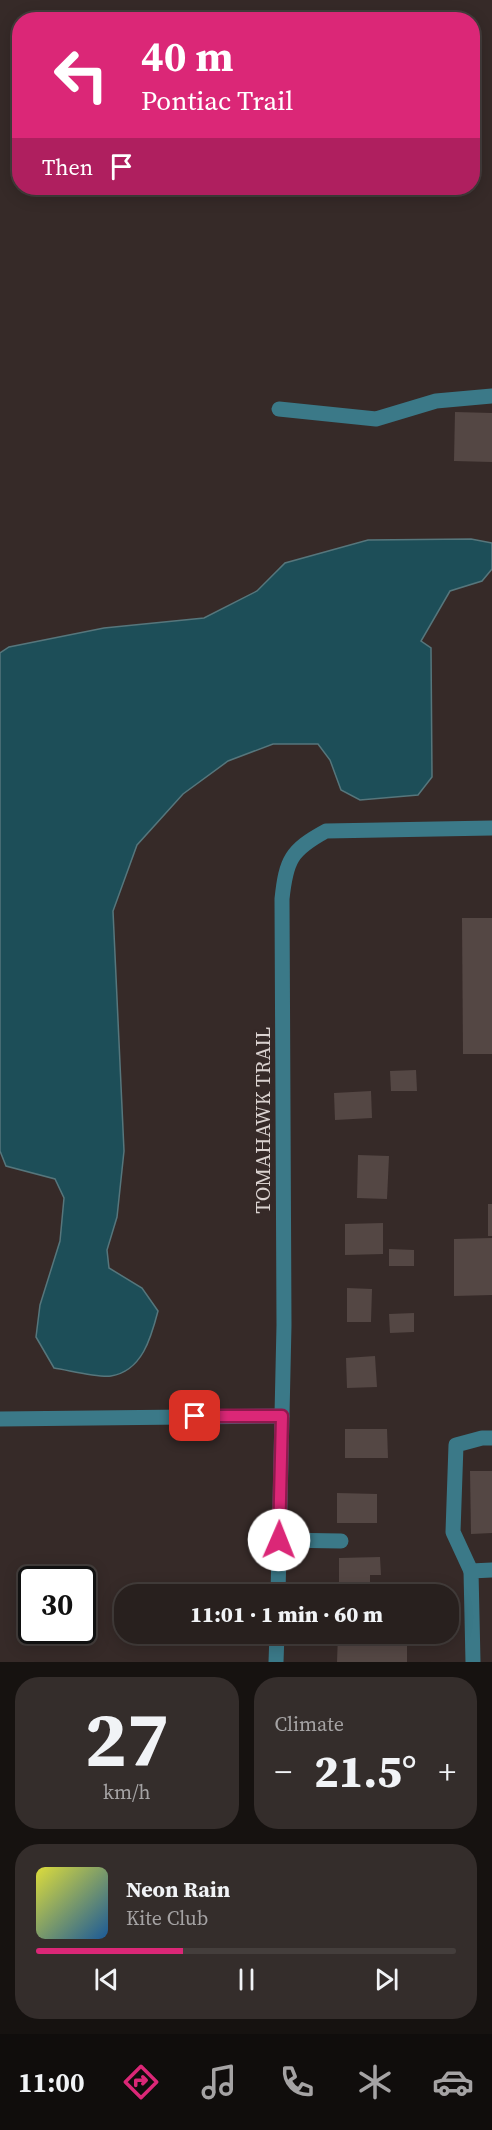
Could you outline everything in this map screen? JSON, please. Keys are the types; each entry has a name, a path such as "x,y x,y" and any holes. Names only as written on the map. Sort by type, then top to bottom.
{"street":[{"path":"279,409 376,419 436,400 492,396"},
{"name":"TOMAHAWK TRAIL","path":"278,1584 284,1313 282,899 284,873 291,859 304,843 326,831 492,828"},
{"path":"0,1419 282,1416"},
{"path":"473,1662 471,1571 453,1532 456,1445 482,1438 492,1438"},
{"path":"279,1540 342,1541"},
{"path":"471,1571 492,1570"},
{"path":"276,1662 277,1644"}],"water":[{"path":"471,539 492,543 492,569 482,581 450,591 421,641 431,648 432,777 418,795 360,800 341,790 330,760 318,744 273,744 228,761 183,794 137,845 113,911 124,1151 117,1217 107,1250 109,1268 142,1288 158,1311 144,1352 130,1368 122,1373 99,1376 54,1368 36,1337 40,1305 60,1241 64,1198 55,1179 6,1166 0,1151 0,653 9,647 104,628 204,618 257,591 285,563 368,540"}],"building":[{"path":"455,412 492,413 492,462 454,461"},
{"path":"462,918 492,918 492,1054 463,1054"},
{"path":"416,1070 417,1091 391,1091 390,1071"},
{"path":"371,1091 372,1118 335,1120 334,1093"},
{"path":"358,1155 389,1156 387,1199 357,1198"},
{"path":"488,1204 492,1204 492,1236 488,1236"},
{"path":"383,1223 383,1254 345,1255 345,1224"},
{"path":"492,1238 492,1295 454,1296 454,1239"},
{"path":"389,1249 414,1250 414,1266 389,1266"},
{"path":"347,1288 372,1289 371,1322 347,1322"},
{"path":"414,1313 414,1332 390,1333 389,1314"},
{"path":"375,1356 377,1387 347,1388 346,1358"},
{"path":"345,1429 387,1429 388,1458 345,1458"},
{"path":"470,1471 492,1471 492,1533 471,1534"},
{"path":"337,1493 377,1494 377,1523 337,1523"},
{"path":"380,1557 381,1575 370,1575 370,1584 339,1584 339,1558"},
{"path":"338,1644 407,1644 407,1662 337,1662"}],"route":[{"path":"195,1416 282,1416 279,1540"}]}
